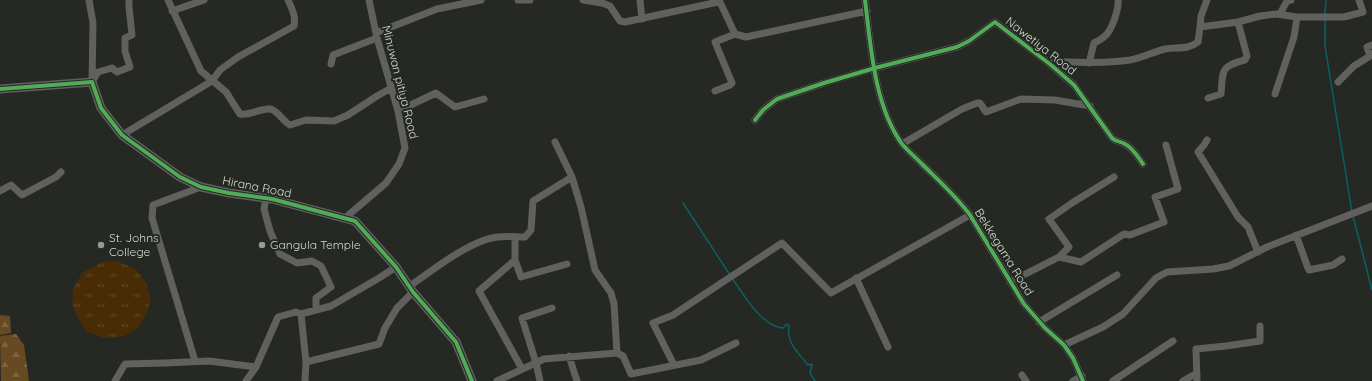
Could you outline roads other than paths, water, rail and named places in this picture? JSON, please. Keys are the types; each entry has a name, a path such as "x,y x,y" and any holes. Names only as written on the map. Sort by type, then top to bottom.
{"street":[{"path":"89,0 93,23 92,82"},
{"path":"92,82 98,72 112,68 117,72 130,67 126,51 125,38 132,35 128,7 129,0"},
{"path":"168,0 201,71 226,92 240,114 244,115 269,109 277,112 285,122 290,125 306,120 334,121 348,115 391,88"},
{"path":"172,11 204,0"},
{"path":"122,135 212,80 220,70 238,57 294,26 294,12 288,0"},
{"name":"Minuwan pitiya Road","path":"345,218 386,183 399,164 405,148 398,111 377,36 369,0"},
{"path":"331,64 333,55 437,8 481,0"},
{"path":"518,0 530,0"},
{"path":"583,0 610,6 620,20 626,22 719,1 735,34"},
{"path":"640,0 642,19"},
{"name":"Bekkegama Road","path":"865,0 875,68 883,103 890,124 902,144 970,215 1024,304 1039,322 1064,345 1073,358 1083,379"},
{"path":"1089,63 1094,43 1106,36 1116,15 1118,0"},
{"path":"1046,61 1089,63 1131,60 1166,49 1194,45 1198,42 1201,16 1207,0"},
{"path":"1280,14 1287,1 1292,0"},
{"path":"1200,27 1238,22 1260,16 1280,14 1297,17 1344,17 1363,12 1359,0"},
{"path":"715,90 732,83 715,42 735,34 746,37 867,11"},
{"path":"1275,94 1294,37 1297,17"},
{"name":"Nawetiya Road","path":"875,68 957,47 969,41 995,22 1046,61 1074,85 1112,138 1125,144 1135,153 1142,164"},
{"path":"1208,98 1221,94 1222,75 1226,67 1231,63 1245,60 1247,56 1238,22"},
{"path":"1338,82 1354,66 1371,58 1367,47 1372,45"},
{"path":"755,120 763,110 777,99 875,68"},
{"path":"0,89 92,82"},
{"name":"Hirana Road","path":"92,82 102,108 122,135 180,177 201,186 229,193 266,198 356,221 396,267 411,289 456,342 472,381"},
{"path":"398,111 436,93 455,107 484,99"},
{"path":"902,144 962,109 977,103 980,103 986,112 1021,99 1055,100 1090,106"},
{"path":"1207,140 1198,152 1238,217 1248,227 1258,252"},
{"path":"555,142 572,177 581,207 595,270 611,293 614,304 617,353"},
{"path":"1059,257 1081,262 1124,234 1130,235 1164,222 1155,197 1178,189 1166,145"},
{"path":"0,191 11,185 22,195 56,177 61,172"},
{"path":"306,362 379,344 385,328 411,289 451,257 484,240 498,237 525,236 531,230 534,201 572,177"},
{"path":"1010,282 1059,257 1069,247 1049,219 1114,177"},
{"path":"195,361 152,218 153,204 201,186"},
{"path":"266,198 264,209 270,231 280,254 298,263 312,261 321,266 331,287 316,298 316,310"},
{"path":"1064,345 1103,327 1123,314 1156,278 1167,272 1213,269 1229,266 1296,235 1372,206"},
{"path":"674,365 653,323 673,316 782,243 831,293 970,215"},
{"path":"1296,235 1309,270 1333,265 1342,259"},
{"path":"515,237 515,260 521,277 567,264"},
{"path":"515,260 479,291 522,369"},
{"path":"246,381 256,367 278,317 296,312 301,314 331,306 396,267"},
{"path":"1039,322 1117,275"},
{"path":"856,278 888,347"},
{"path":"540,381 536,362 522,318 552,308"},
{"path":"301,314 306,362 305,381"},
{"path":"1198,381 1196,349 1260,341 1260,326"},
{"path":"1112,381 1173,341"},
{"path":"497,381 544,359 617,353 623,356 633,378 674,365 701,360 736,343"},
{"path":"569,356 577,381"},
{"path":"117,380 125,364 209,361 256,367"},
{"path":"1183,381 1197,373"},
{"path":"1073,381 1083,379"}],"waterway":[{"path":"1325,14 1326,0"},
{"path":"1325,20 1325,46 1352,212"},
{"path":"683,203 730,275"},
{"path":"1353,216 1372,290"},
{"path":"732,278 754,309 767,322 783,328 787,324 789,326 789,337 791,342 808,365 812,364 810,373 815,381"}],"place":[{"name":"St. Johns College","path":"101,245"},
{"name":"Gangula Temple","path":"262,245"}]}
